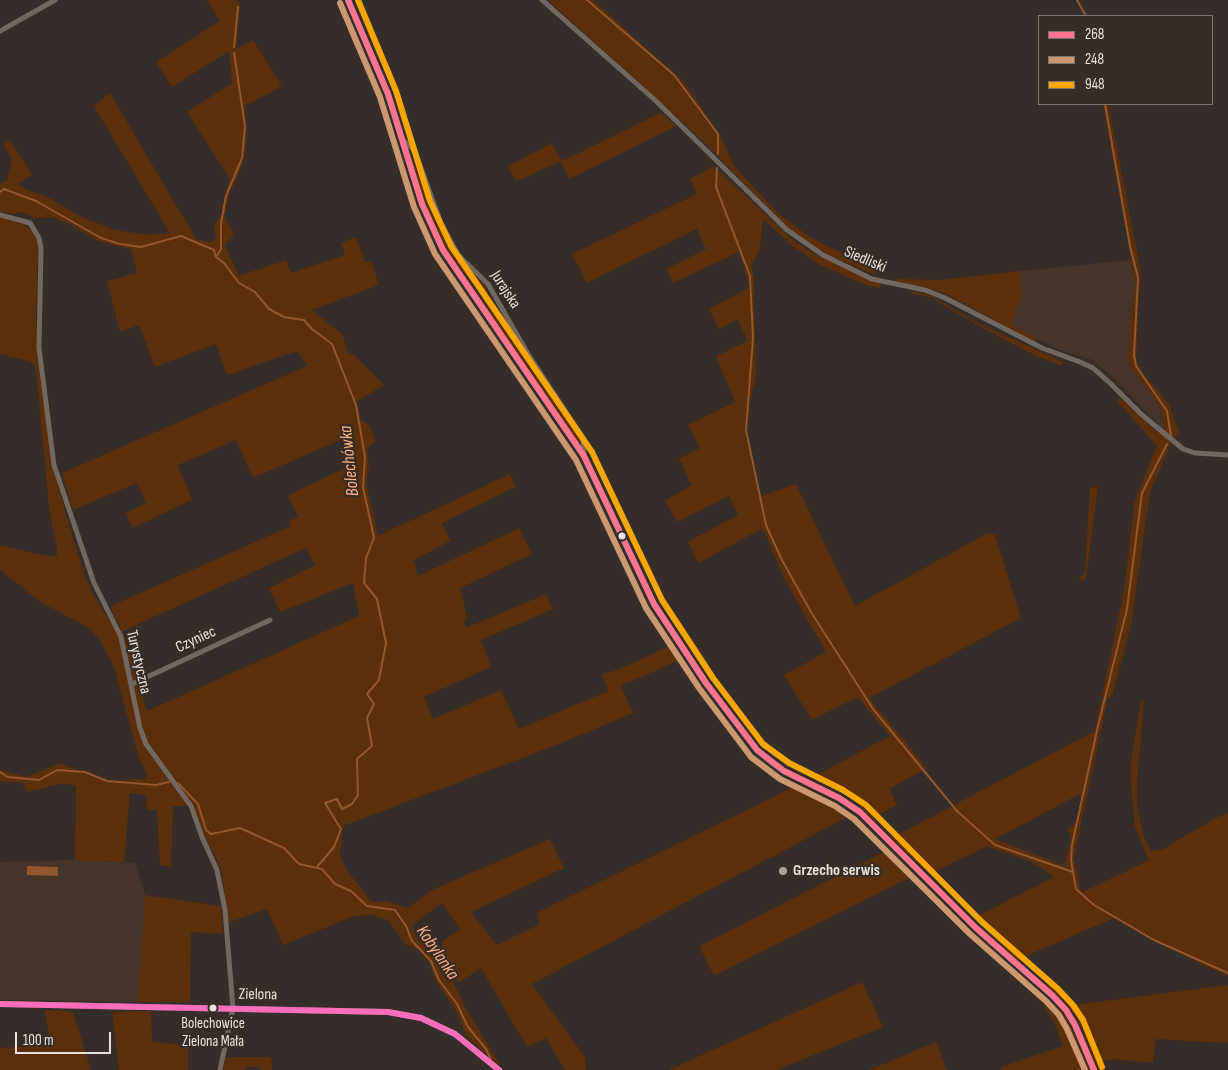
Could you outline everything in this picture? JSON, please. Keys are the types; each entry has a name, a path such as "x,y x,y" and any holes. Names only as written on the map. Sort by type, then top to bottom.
{"street":[{"path":"0,31 55,0"},
{"name":"Jurajska","path":"348,0 374,57 403,140 422,204 443,250 545,396 584,456 628,552 658,611 706,683 757,750 784,771 839,798 860,812 976,928 1052,995 1066,1010 1075,1025 1094,1070"},
{"name":"Siedliski","path":"542,0 656,101 787,230 822,255 872,279 925,290 945,298 1042,348 1093,368 1148,420 1183,449 1195,454 1228,455"},
{"name":"Jurajska","path":"403,140 415,151 441,223 458,255 488,284 528,354 583,438 584,456"},
{"name":"Turystyczna","path":"0,215 30,223 39,238 41,248 39,348 54,465 94,583 122,637 140,728 146,744 191,806 217,870 225,910 232,1008 220,1070"},
{"name":"Czyniec","path":"132,684 270,620"},
{"name":"Zielona","path":"0,1004 393,1013 422,1018 455,1034 498,1069"}],"shaded area":[{"path":"207,0 237,0 240,5 236,49 253,40 282,86 245,106 247,139 243,163 233,187 230,189 225,216 234,235 225,245 239,276 286,260 291,273 345,255 341,243 356,237 365,262 371,261 379,285 312,310 342,334 348,352 354,355 384,385 356,402 361,420 370,426 375,441 367,449 369,469 366,482 378,536 510,474 516,487 442,523 450,541 414,560 418,576 519,528 532,554 460,588 467,618 464,621 466,628 546,594 553,609 481,640 491,667 424,697 433,719 501,690 519,729 608,691 602,674 617,670 672,645 682,659 621,686 633,713 554,746 343,826 340,856 347,870 370,900 374,902 386,901 408,908 432,890 550,839 564,868 471,912 497,945 540,924 537,913 799,784 829,800 851,815 532,984 585,1057 586,1070 565,1070 546,1038 527,1047 481,968 458,983 442,958 442,942 460,929 442,903 413,925 418,940 430,950 433,956 436,954 451,977 465,1007 499,1063 497,1064 466,1036 458,1014 436,981 429,962 419,950 406,945 388,920 371,915 354,916 283,945 267,909 229,922 221,869 198,822 192,803 187,806 173,806 171,867 160,865 157,811 147,809 146,795 130,793 124,862 75,860 76,786 64,783 27,792 23,783 0,781 0,770 26,777 60,763 97,778 113,781 145,779 147,774 138,755 114,667 100,640 88,627 42,603 0,570 0,545 42,555 57,556 57,549 49,507 36,369 32,362 0,354 0,217 25,225 34,232 38,244 36,317 38,362 53,470 83,571 94,596 113,626 122,630 111,610 111,606 291,526 289,521 298,517 288,495 356,463 354,434 253,478 236,440 178,465 192,500 132,528 126,513 146,503 137,483 73,510 62,473 307,366 297,351 227,375 216,344 155,367 139,325 120,332 107,281 137,273 131,249 98,241 68,223 51,217 33,218 23,212 13,214 0,211 0,184 7,180 12,159 3,144 10,140 32,175 18,184 27,190 45,196 82,217 115,230 148,235 170,233 94,106 110,93 196,239 209,242 216,238 214,225 222,214 222,207 230,179 187,112 232,83 229,51 172,87 156,62 220,21","holes":["306,548 315,565 269,588 280,612 353,583 359,616 147,711 123,631"]},
{"path":"548,0 593,0 684,82 722,138 733,165 780,215 810,237 876,271 875,275 833,257 811,245 789,229 706,144"},
{"path":"1103,105 1108,105 1138,256 1140,278 1136,360 1142,372 1169,404 1179,432 1173,439 1150,492 1131,625 1112,697 1108,697 1074,857 1081,893 1149,860 1135,828 1131,783 1131,761 1141,700 1144,700 1137,783 1137,806 1144,837 1151,851 1164,849 1215,818 1228,813 1228,976 1151,940 1114,918 1017,960 974,918 1054,877 1032,862 987,846 930,874 891,838 1095,731 1124,590 1135,500 1157,446 1117,401 1120,398 1158,433 1165,428 1159,405 1127,362 1135,282","holes":["1078,795 1082,799 1075,824 1067,830 1071,836 1065,866 995,839"]},
{"path":"660,113 677,126 569,179 561,161 516,182 508,166 552,143 562,161"},
{"path":"411,155 440,228 456,257 485,286 489,296 581,440 580,445 491,315 478,290 445,249 424,204"},
{"path":"714,166 795,242 809,251 881,284 880,288 863,284 820,265 790,244 763,219 759,252 751,265 754,278 756,379 750,400 747,432 759,497 796,484 855,606 988,533 995,535 1021,618 869,698 927,768 890,789 897,805 872,819 852,797 813,777 890,736 858,697 812,720 784,675 826,652 784,579 763,528 698,563 688,542 738,515 729,496 677,522 665,501 692,485 679,459 700,448 688,425 735,402 716,356 747,341 738,320 719,329 709,309 750,287 739,252 673,283 666,269 706,249 697,229 587,283 572,254 697,194 690,179"},
{"path":"1131,260 1135,282 1127,362 1159,405 1165,428 1163,429 1116,380 1093,360 1058,349 1011,325 1021,297 1020,271"},
{"path":"1020,271 1021,297 1011,325 1037,338 1035,342 942,292 895,282 895,279 941,280"},
{"path":"912,291 930,295 978,323 1063,362 1062,366 1034,355 977,325 930,297 912,294"},
{"path":"1098,486 1086,578 1082,581 1079,578 1085,572 1090,488"},
{"path":"886,851 911,877 714,976 699,946"},
{"path":"75,860 135,863 145,895 138,1002 0,1000 0,862"},
{"path":"27,866 58,867 58,876 27,875"},
{"path":"145,895 221,906 223,934 191,932 190,1002 138,1002"},
{"path":"1018,974 1057,1007 1067,1019 1090,1070 1001,1070 1001,1067 1063,1046 1055,1024 1042,1003 1014,975"},
{"path":"862,982 883,1027 777,1070 669,1070"},
{"path":"1048,982 1073,1005 1228,985 1228,1043 1156,1039 1153,1063 1114,1059 1100,1061 1102,1070 1098,1070 1082,1028 1068,1005 1045,984"},
{"path":"45,1010 73,1012 91,1070 0,1070 0,1048 50,1045"},
{"path":"151,1011 152,1042 188,1045 188,1070 119,1070 112,1012"},
{"path":"936,1042 947,1070 869,1070 896,1059"},
{"path":"225,1057 271,1057 272,1070 260,1070 260,1067 246,1067 245,1070 223,1070"}],"waterway":[{"path":"587,0 674,75 718,134 718,154"},
{"path":"1077,0 1085,15"},
{"path":"234,47 238,7"},
{"path":"216,257 221,249 221,223 226,196 242,158 245,126 234,53"},
{"path":"1105,105 1130,246 1138,278 1134,355 1136,366 1167,411 1171,436"},
{"path":"717,168 716,187 750,276 753,338 746,430 766,525 782,560 811,612 873,709 957,811 995,845 1073,872"},
{"name":"Bolechówka","path":"0,192 4,189 36,201 101,238 120,244 141,247 181,236 214,250 216,257 224,263 239,283 255,292 269,309 284,317 304,320 312,329 332,344 356,405 365,457 363,487 374,538 366,558 364,583 377,599 386,643 379,680 367,694 374,704 367,718 372,746 357,759 358,795 352,804 342,809 337,799 325,803 341,829 334,847 317,867"},
{"path":"1167,444 1142,493 1127,609 1098,726 1072,845 1071,860 1076,889 1094,905 1154,940 1228,973"},
{"name":"Kobylanka","path":"0,772 8,777 39,780 57,770 85,772 107,781 156,785 169,782"},
{"name":"Kobylanka","path":"178,783 198,804 206,830 211,834 240,828 284,848 299,864 322,869 335,884 351,891 367,906 395,910 406,926 412,941 431,961 439,980 457,1004 468,1027 486,1049 491,1060"}],"transit line":[{"name":"268","path":"348,0 388,94 422,204 443,250 584,456 654,604 706,683 757,750 784,771 839,798 860,812 976,928 1052,995 1066,1010 1075,1025 1094,1070"},
{"name":"948","path":"358,0 396,91 430,201 451,246 592,452 662,600 713,678 763,744 789,763 843,790 866,805 982,922 1058,989 1073,1005 1083,1020 1102,1067"},
{"name":"248","path":"340,3 380,97 414,207 435,254 576,460 646,608 699,688 751,757 780,779 835,806 854,819 970,934 1046,1001 1059,1015 1067,1029 1085,1070"},
{"path":"0,1004 388,1012 421,1018 455,1034 499,1070"}],"place":[{"name":"Grzecho serwis","path":"783,871"},
{"name":"Bolechowice Zielona Mała","path":"213,1008"}]}
